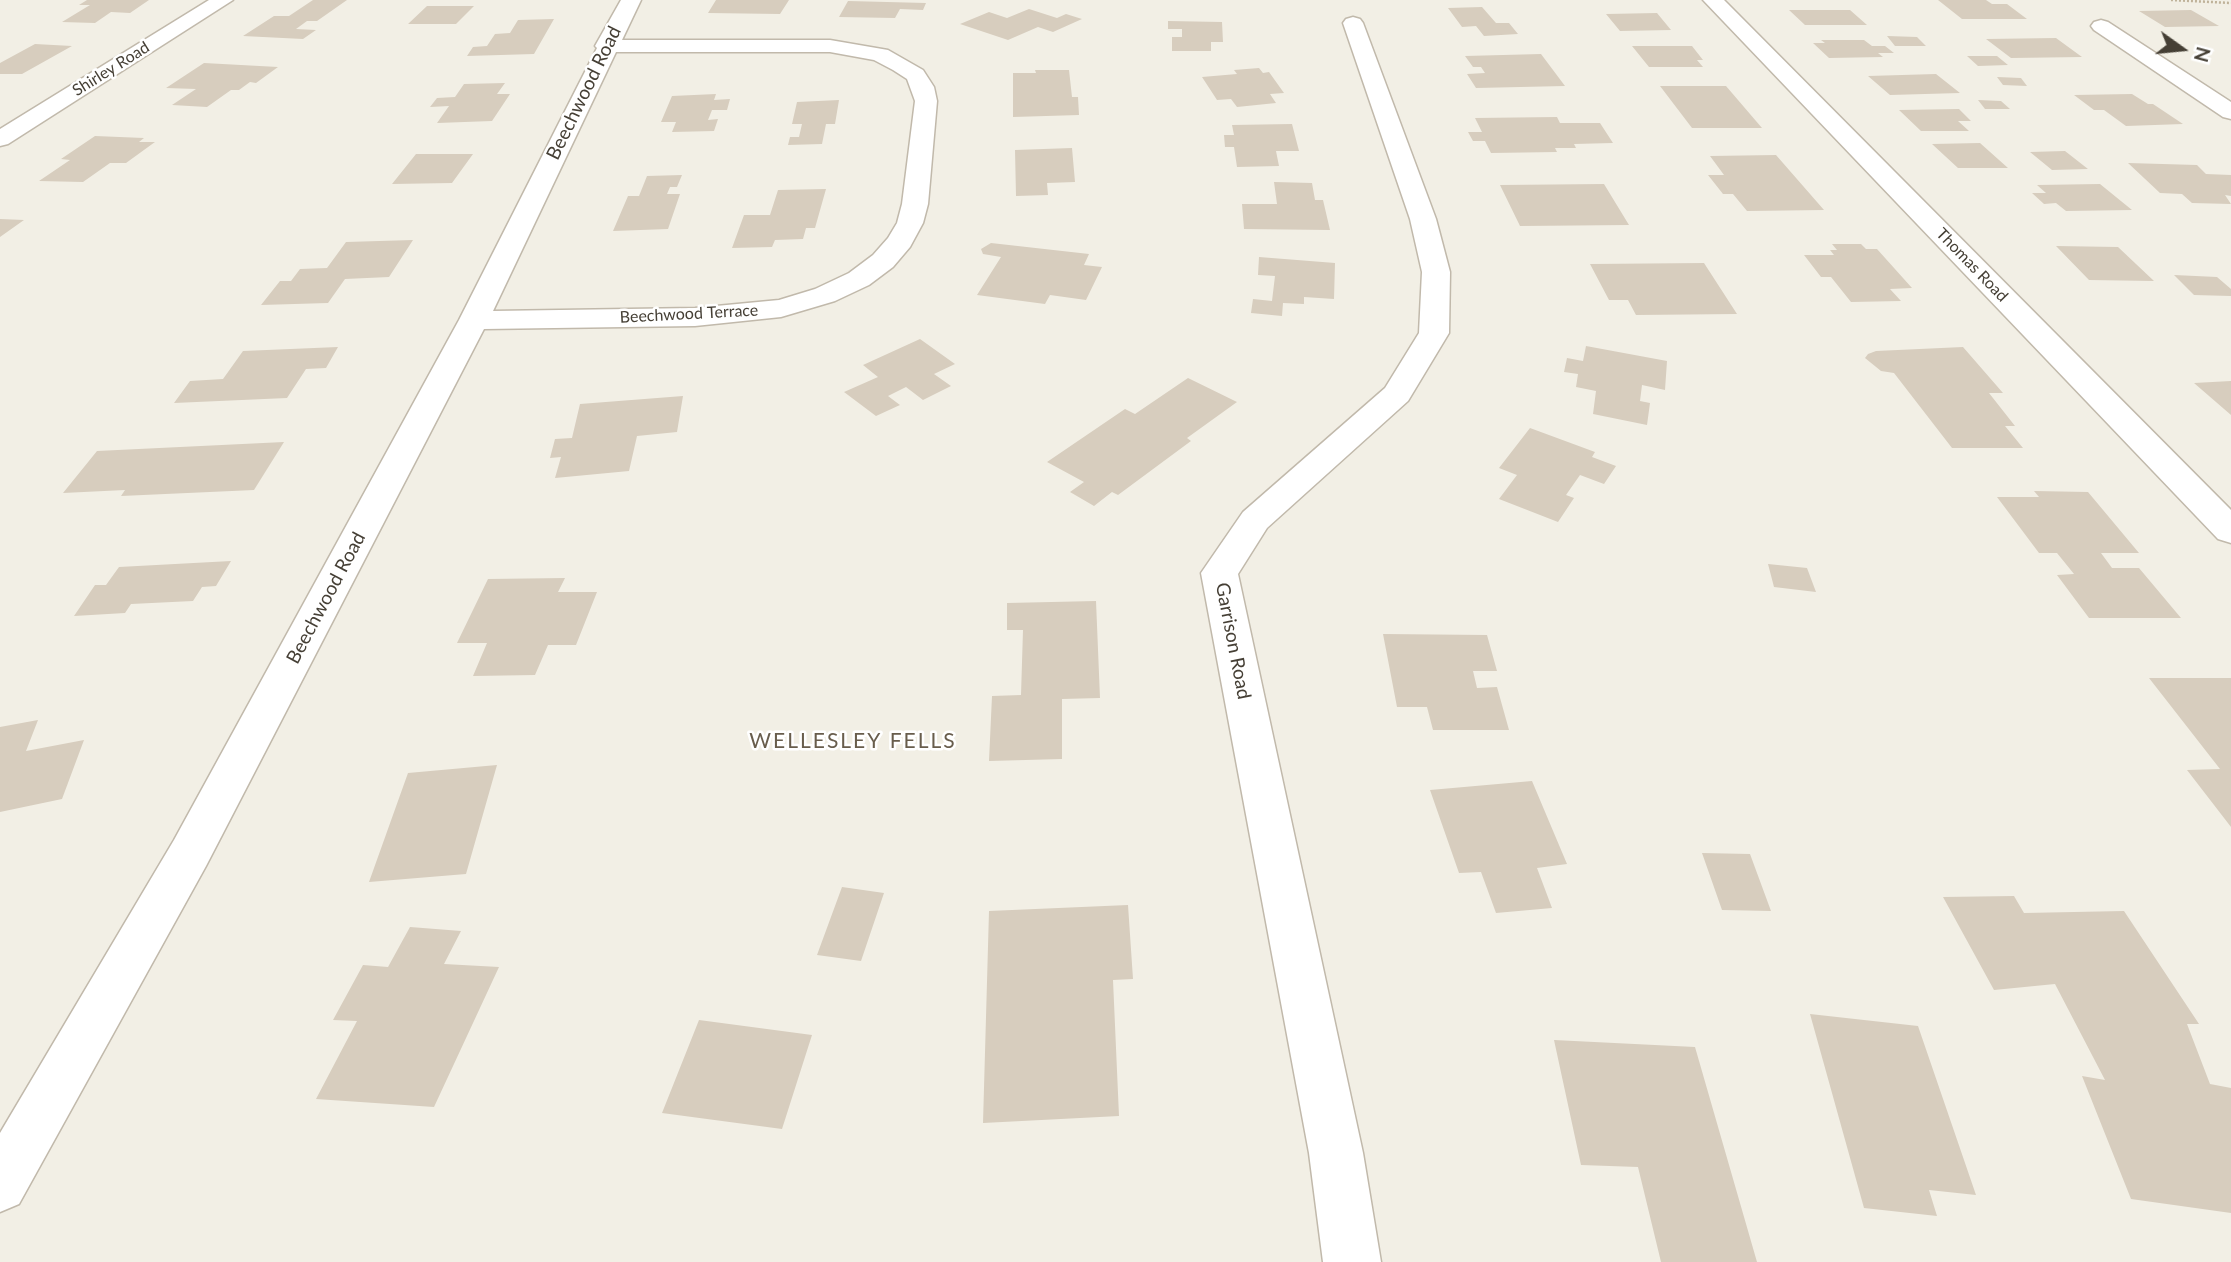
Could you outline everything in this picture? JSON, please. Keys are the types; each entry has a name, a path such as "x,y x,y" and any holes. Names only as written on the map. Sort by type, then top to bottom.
{"street":[{"name":"Shirley Road","path":"0,139 223,0"},
{"name":"Beechwood Road","path":"0,1185 196,842 474,320 606,46 631,0"},
{"name":"Thomas Road","path":"1713,0 2231,531"},
{"name":"Garrison Road","path":"1352,1262 1336,1153 1219,573 1255,520 1397,394 1434,333 1436,272 1423,219 1353,23"},
{"path":"2101,26 2231,112"},
{"name":"Beechwood Terrace","path":"474,320 695,317 781,308 825,295 859,279 883,261 900,241 910,223 915,204 926,102 923,87 915,75 901,65 880,55 830,46 606,46"}],"path":[{"path":"2171,0 2231,3"}],"building":[{"path":"87,0 149,0 130,13 111,12 95,23 62,22 90,5 79,5"},
{"path":"313,0 347,0 317,21 307,21 296,29 316,30 303,39 243,36 274,16 289,16"},
{"path":"716,0 789,0 780,14 708,13"},
{"path":"1938,0 1986,0 1992,4 2007,4 2027,19 1962,19"},
{"path":"848,1 926,3 923,10 900,9 895,18 839,17"},
{"path":"427,6 474,6 456,24 408,24"},
{"path":"1482,7 1496,23 1509,23 1518,34 1484,36 1476,26 1462,27 1448,8"},
{"path":"1029,9 1057,18 1066,14 1082,19 1053,32 1038,27 1008,40 960,24 989,12 1007,18"},
{"path":"1789,10 1850,10 1867,25 1805,25"},
{"path":"2191,10 2219,26 2165,27 2139,11"},
{"path":"1657,13 1671,30 1620,31 1606,14"},
{"path":"554,19 534,54 467,56 473,47 487,46 495,34 510,33 518,20"},
{"path":"1168,21 1222,22 1223,42 1211,42 1211,51 1172,51 1172,37 1182,37 1182,29 1168,29"},
{"path":"1887,36 1917,37 1926,46 1895,46"},
{"path":"2056,38 2082,57 2011,58 1986,39"},
{"path":"1821,40 1864,40 1872,46 1885,46 1894,53 1878,53 1883,57 1829,58 1813,43 1825,43"},
{"path":"35,44 72,46 22,74 0,74 0,63"},
{"path":"1632,46 1692,46 1703,60 1697,60 1703,67 1649,67"},
{"path":"1541,54 1565,86 1476,88 1467,74 1485,73 1481,67 1473,67 1465,56"},
{"path":"1967,56 1997,56 2008,65 1978,66"},
{"path":"204,63 278,67 256,83 250,82 239,90 231,90 207,107 172,105 196,89 166,88"},
{"path":"1259,68 1263,73 1269,72 1284,93 1270,94 1276,103 1237,107 1231,99 1217,100 1202,77 1237,74 1234,70"},
{"path":"1035,70 1069,70 1072,97 1078,97 1079,115 1013,117 1013,73 1036,73"},
{"path":"1936,74 1960,93 1890,95 1868,76"},
{"path":"1997,77 2021,78 2027,86 2003,85"},
{"path":"505,83 497,94 510,94 492,121 437,123 449,106 430,107 437,98 455,97 464,84"},
{"path":"1660,86 1726,86 1762,128 1692,128"},
{"path":"716,94 714,100 730,99 727,110 712,110 708,120 718,119 714,131 672,132 676,122 661,122 672,96"},
{"path":"2132,94 2183,124 2126,126 2104,110 2094,110 2074,95"},
{"path":"839,100 835,124 826,124 822,144 788,145 790,137 799,137 802,124 792,124 797,102"},
{"path":"1978,100 2001,101 2010,109 1985,109"},
{"path":"1959,109 1971,121 1958,121 1969,131 1921,131 1899,110"},
{"path":"1557,117 1560,123 1600,123 1613,143 1574,144 1576,148 1555,148 1557,152 1491,153 1485,141 1473,141 1468,132 1482,132 1475,118"},
{"path":"1292,124 1299,151 1276,151 1279,166 1237,167 1234,147 1225,147 1224,135 1234,135 1232,125"},
{"path":"95,136 144,138 139,142 155,142 126,163 110,163 83,182 39,181 70,160 61,159"},
{"path":"1980,143 2008,168 1958,168 1932,144"},
{"path":"1072,148 1075,182 1047,183 1048,195 1016,196 1015,150"},
{"path":"2065,151 2088,169 2052,170 2030,152"},
{"path":"416,154 473,154 452,183 392,184"},
{"path":"1776,155 1824,210 1747,211 1733,194 1723,194 1708,175 1724,175 1710,156"},
{"path":"2128,163 2197,165 2206,174 2231,175 2231,196 2225,195 2231,204 2192,203 2182,194 2160,193"},
{"path":"682,175 677,187 670,187 667,194 680,194 668,229 613,231 628,196 639,196 647,176"},
{"path":"1274,182 1312,183 1315,200 1323,200 1330,230 1244,229 1242,204 1277,204"},
{"path":"1604,184 1629,225 1520,226 1500,185"},
{"path":"2100,184 2132,210 2066,211 2056,203 2044,204 2032,193 2046,193 2037,185"},
{"path":"826,189 815,228 806,228 803,239 775,240 772,247 732,248 744,215 770,215 778,190"},
{"path":"0,219 24,220 0,237"},
{"path":"413,240 389,277 345,279 328,303 261,305 280,281 291,281 300,269 327,268 346,242"},
{"path":"991,243 1089,254 1084,265 1102,267 1086,300 1050,295 1045,304 977,295 1001,257 983,254 981,249"},
{"path":"1832,244 1861,244 1866,249 1877,249 1912,288 1890,289 1901,301 1851,302 1831,277 1821,277 1804,255 1834,255 1830,250 1837,250"},
{"path":"2056,246 2118,247 2154,281 2089,280"},
{"path":"1259,257 1335,263 1334,299 1304,297 1304,304 1283,303 1282,316 1251,313 1253,299 1272,301 1275,276 1258,275"},
{"path":"1704,263 1737,314 1636,315 1628,300 1609,300 1590,264"},
{"path":"2174,275 2217,277 2231,289 2231,296 2194,295"},
{"path":"920,339 955,364 934,374 951,386 923,400 906,387 888,396 900,405 876,416 844,392 878,377 863,365"},
{"path":"1586,346 1667,361 1665,390 1642,385 1640,401 1650,403 1647,425 1593,414 1596,391 1576,387 1578,374 1564,372 1567,358 1583,361"},
{"path":"338,347 326,368 306,369 287,398 174,403 190,381 223,379 243,351"},
{"path":"1963,347 2003,393 1989,393 2015,426 2005,426 2023,448 1952,448 1894,373 1881,371 1865,358 1876,351"},
{"path":"1188,378 1237,402 1187,438 1191,441 1118,495 1112,492 1094,506 1070,492 1084,482 1047,462 1125,409 1135,414"},
{"path":"2231,381 2231,415 2194,383"},
{"path":"683,396 677,432 637,436 629,471 555,478 561,457 550,458 555,439 572,438 580,404"},
{"path":"1530,428 1595,452 1592,457 1616,466 1604,484 1580,475 1566,495 1574,498 1558,522 1499,499 1517,475 1499,468"},
{"path":"284,442 254,490 121,496 125,490 63,493 97,451"},
{"path":"2034,491 2088,492 2139,553 2101,553 2112,568 2139,568 2181,618 2089,618 2057,575 2074,574 2057,553 2039,553 1997,497 2039,497"},
{"path":"231,561 216,586 202,587 193,601 131,604 125,613 74,616 95,585 106,585 119,567"},
{"path":"1768,564 1807,568 1816,592 1774,587"},
{"path":"565,578 558,592 597,592 576,645 548,645 535,675 473,676 487,643 457,643 488,579"},
{"path":"1096,601 1100,698 1062,699 1062,759 989,761 992,696 1021,695 1023,630 1007,630 1007,603"},
{"path":"1383,634 1487,635 1497,671 1473,671 1477,688 1497,687 1509,730 1433,730 1427,707 1397,707"},
{"path":"2149,678 2231,678 2231,827 2187,770 2220,769"},
{"path":"38,720 26,751 84,740 62,799 0,812 0,727"},
{"path":"497,765 466,874 369,882 408,773"},
{"path":"1532,781 1567,864 1537,868 1552,908 1496,913 1481,872 1459,873 1430,790"},
{"path":"1702,853 1750,854 1771,911 1722,910"},
{"path":"842,887 884,893 861,961 817,955"},
{"path":"2014,896 2024,913 2124,911 2199,1024 2187,1024 2210,1084 2231,1088 2231,1213 2131,1199 2082,1076 2105,1080 2055,984 1994,990 1943,897"},
{"path":"1128,905 1133,979 1113,980 1119,1116 983,1123 989,911"},
{"path":"410,927 461,931 444,964 499,967 434,1107 316,1099 357,1021 333,1020 363,965 388,967"},
{"path":"1810,1014 1918,1026 1976,1195 1929,1190 1937,1216 1864,1208"},
{"path":"699,1020 812,1035 782,1129 662,1113"},
{"path":"1554,1040 1695,1047 1757,1262 1661,1262 1638,1167 1581,1165"}],"district":[{"name":"WELLESLEY FELLS","path":"853,741"}]}
